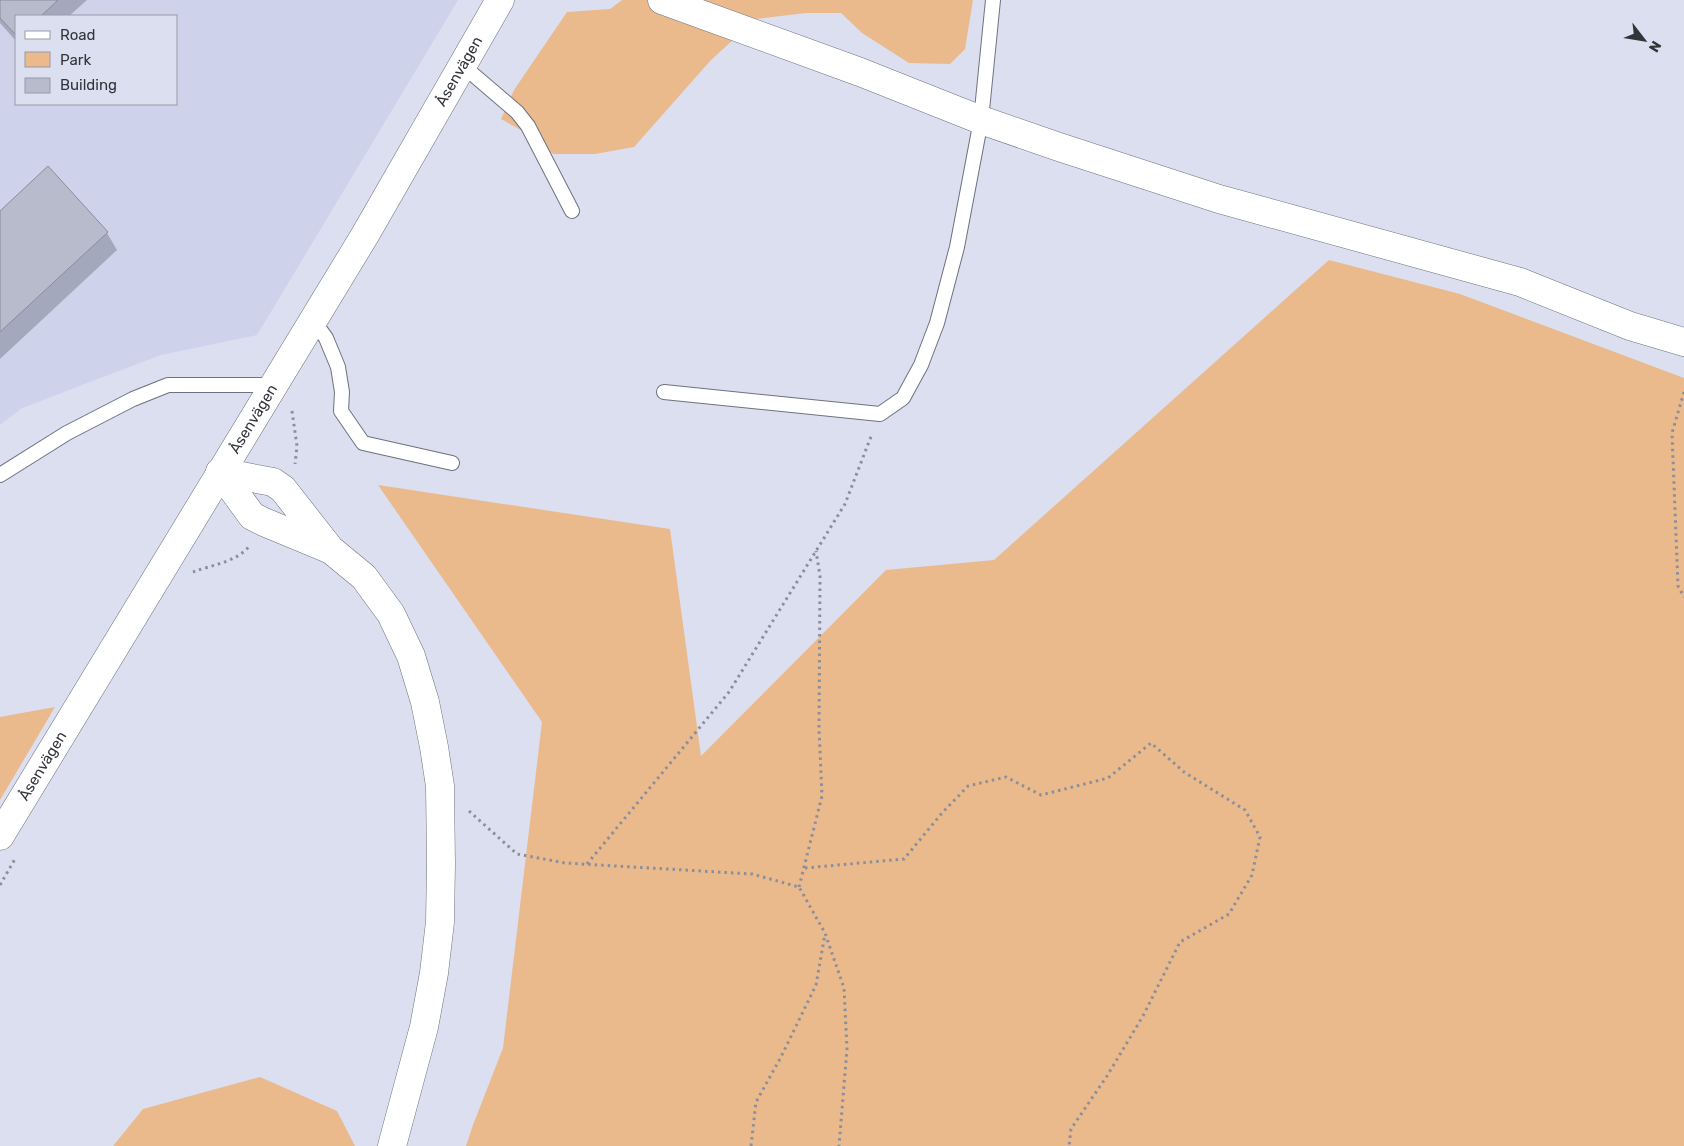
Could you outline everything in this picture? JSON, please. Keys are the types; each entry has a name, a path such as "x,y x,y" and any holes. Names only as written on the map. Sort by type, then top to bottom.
{"main road":[{"name":"Åsenvägen","path":"0,836 365,235 500,0"},
{"path":"662,0 860,72 981,120 1218,199 1520,282 1630,326 1684,342"},
{"path":"220,472 252,516 330,549"},
{"path":"220,472 274,482 283,489 330,549 364,577 391,614 411,656 425,702 440,786 440,913 434,973 424,1027 392,1146"}],"lane":[{"path":"664,392 880,414 903,398 921,365 937,323 957,246 981,120 993,0"},
{"path":"462,65 517,112 528,126 572,211"},
{"path":"313,320 326,338 338,367 342,392 341,411 362,443 452,463"},
{"path":"0,474 67,433 133,399 168,385 273,385"}],"path":[{"path":"1684,392 1672,433 1678,586 1684,597"},
{"path":"587,864 729,692 845,504 880,414"},
{"path":"816,550 820,576 819,729 822,796 800,887 825,933 844,988 848,1049 839,1146"},
{"path":"805,868 904,859 942,813 968,786 1006,777 1041,795 1108,778 1151,743 1184,772 1245,810 1260,838 1252,875 1229,914 1180,942 1143,1016 1107,1076 1071,1129 1069,1146"},
{"path":"440,786 517,854 565,863 752,874 800,887"},
{"path":"751,1146 756,1102 781,1057 816,985 825,933"}],"shaded area":[{"path":"0,0 458,0 257,335 161,355 22,408 0,425"}],"green space":[{"path":"622,0 973,0 965,49 950,64 909,63 862,33 841,13 806,13 756,19 711,60 634,147 595,154 553,154 528,134 501,119 514,90 567,12 610,9"},
{"path":"1329,260 1460,294 1684,378 1684,1146 466,1146 503,1048 542,722 378,485 670,529 701,756 886,570 994,560"},
{"path":"55,707 0,800 0,717"},
{"path":"260,1077 337,1111 355,1146 113,1146 143,1109"}],"building":[{"path":"0,0 58,0 42,15 15,15 15,34 0,18"},
{"path":"48,166 108,232 0,332 0,211"}]}
